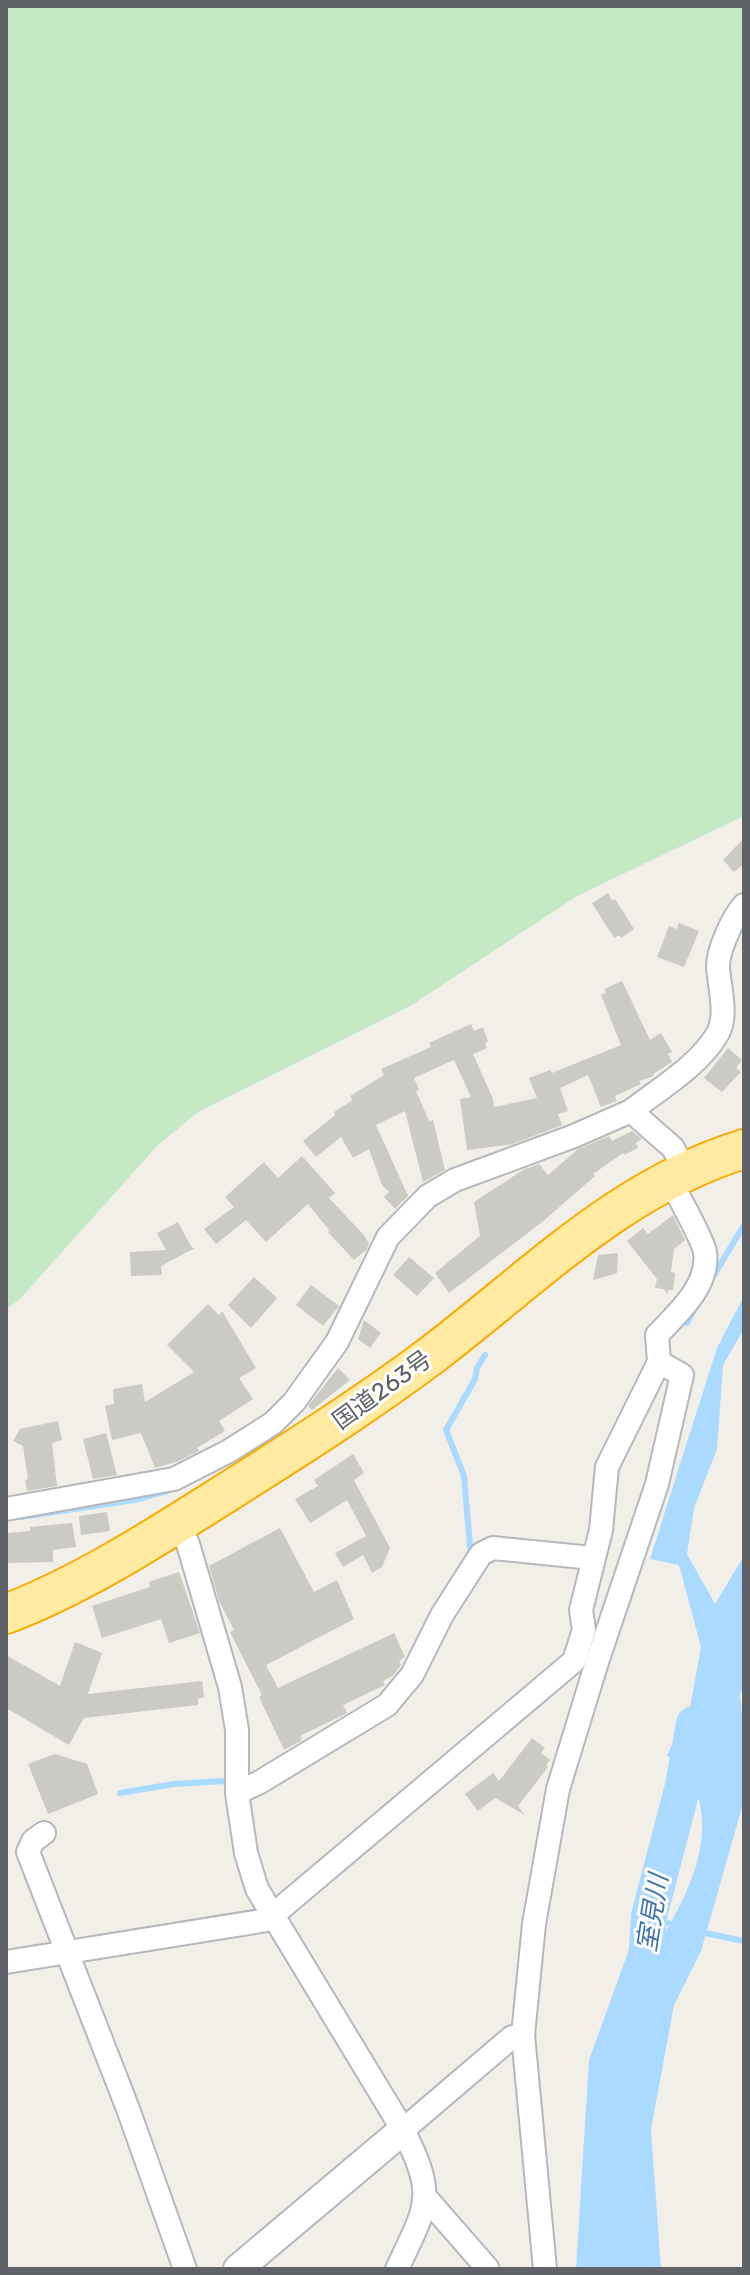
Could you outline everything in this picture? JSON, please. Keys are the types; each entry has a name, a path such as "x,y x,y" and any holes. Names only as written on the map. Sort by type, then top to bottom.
{"highway":[{"name":"国道263号","path":"6,1614 50,1597 180,1504 329,1428 430,1356 583,1232 677,1175 744,1149"}],"street":[{"path":"6,1509 180,1504 229,1451 273,1423 294,1402 343,1333 388,1237 428,1196 455,1180 574,1136 631,1111 695,1060 718,1034 722,1020 718,962 735,915 744,905"},
{"path":"6,1962 267,1920 574,1661 584,1630 581,1610 601,1530 607,1467 659,1362 657,1335 686,1305 704,1273 705,1251 677,1175 673,1148 631,1111"},
{"path":"545,2269 523,2035 534,1924 558,1789 657,1484 682,1375 659,1362"},
{"path":"180,1504 188,1544 230,1687 237,1730 237,1793 246,1853 257,1889 403,2130 421,2171 427,2199 488,2269"},
{"path":"237,1793 387,1705 412,1675 442,1615 481,1554 493,1548 592,1558"},
{"path":"44,1833 33,1841 28,1852 128,2109 185,2269"},
{"path":"238,2269 512,2037 523,2035"},
{"path":"397,2269 427,2199"}],"green space":[{"path":"6,6 744,6 744,816 577,896 410,1006 198,1112 157,1146 19,1300 6,1309"}],"water":[{"path":"744,1296 744,1329 723,1365 717,1449 694,1508 687,1554 715,1604 744,1556 744,1684 740,1695 744,1733 744,1800 701,1951 674,2005 651,2129 661,2269 576,2269 589,2060 639,1922 658,1945 688,1887 701,1846 700,1804 693,1782 667,1755 690,1708 701,1647 679,1565 650,1559 717,1348"}],"building":[{"path":"744,838 744,864 734,872 723,860"},
{"path":"608,893 634,929 621,938 619,935 614,938 592,903"},
{"path":"679,923 699,931 684,967 657,957 669,926 677,929"},
{"path":"622,981 650,1040 661,1033 672,1052 668,1054 672,1062 654,1076 639,1081 641,1084 615,1096 617,1101 601,1107 588,1075 560,1088 568,1111 558,1114 562,1125 513,1144 467,1150 460,1099 471,1097 454,1060 414,1078 429,1121 433,1120 445,1170 423,1182 405,1111 376,1125 408,1196 395,1209 384,1197 389,1192 382,1185 369,1149 353,1158 341,1137 316,1157 303,1141 335,1115 334,1112 353,1100 350,1096 384,1075 381,1069 431,1047 429,1043 471,1024 474,1031 483,1027 488,1041 485,1043 487,1048 473,1054 494,1107 537,1098 529,1078 550,1070 552,1073 621,1045 601,995 606,993 604,989"},
{"path":"728,1048 742,1060 736,1068 741,1072 722,1092 704,1078"},
{"path":"632,1131 642,1139 636,1143 638,1148 623,1153 593,1174 595,1176 541,1223 449,1293 435,1273 480,1236 474,1202 523,1170 539,1164 548,1175 578,1149 609,1136 612,1141"},
{"path":"302,1156 335,1193 329,1198 363,1234 369,1243 367,1249 354,1260 308,1204 266,1242 246,1220 216,1244 204,1229 234,1207 225,1197 264,1162 278,1178"},
{"path":"673,1215 685,1240 674,1249 671,1272 675,1273 673,1290 668,1290 668,1294 664,1289 655,1288 657,1279 627,1241 643,1228 648,1234"},
{"path":"178,1222 192,1248 195,1248 161,1266 162,1275 131,1276 130,1252 166,1250 157,1233"},
{"path":"618,1253 617,1273 593,1280 598,1255"},
{"path":"409,1257 434,1278 417,1296 393,1275"},
{"path":"254,1277 277,1298 251,1328 228,1305"},
{"path":"311,1285 339,1306 323,1326 296,1305"},
{"path":"208,1304 219,1315 222,1311 256,1368 239,1378 253,1399 219,1421 225,1431 197,1448 199,1451 155,1468 141,1433 112,1440 105,1406 114,1404 113,1389 142,1384 145,1402 194,1372 167,1345"},
{"path":"364,1320 381,1333 370,1348 358,1339"},
{"path":"338,1368 350,1380 312,1410 308,1406"},
{"path":"58,1421 62,1440 52,1443 57,1486 27,1491 23,1446 13,1441 20,1429"},
{"path":"106,1433 117,1475 93,1479 83,1439"},
{"path":"353,1454 364,1473 354,1480 390,1548 382,1567 372,1573 363,1555 343,1567 335,1553 366,1536 347,1500 310,1523 295,1499 318,1486 314,1480"},
{"path":"107,1512 110,1531 81,1535 79,1516"},
{"path":"72,1523 76,1547 53,1550 53,1562 6,1563 6,1533"},
{"path":"280,1528 314,1592 337,1580 354,1619 266,1665 278,1688 394,1633 405,1657 399,1661 401,1665 393,1676 383,1681 385,1685 343,1705 347,1713 300,1736 302,1740 284,1750 259,1697 262,1695 230,1632 234,1630 219,1601 209,1566"},
{"path":"179,1572 200,1633 169,1643 161,1619 102,1638 92,1606 150,1587 149,1582"},
{"path":"75,1642 102,1653 88,1694 202,1681 204,1697 198,1699 198,1705 84,1718 69,1745 6,1708 6,1655 60,1686"},
{"path":"532,1738 545,1748 541,1753 550,1760 518,1806 525,1815 495,1798 478,1811 465,1794 493,1773 499,1781"},
{"path":"55,1754 87,1764 98,1794 48,1814 28,1764"}],"waterway":[{"path":"711,1280 744,1225"},
{"path":"687,1323 695,1308"},
{"path":"471,1558 464,1476 446,1430 485,1355"},
{"path":"21,1517 134,1500 167,1491"},
{"name":"室見川","path":"645,1980 649,1916 683,1786 694,1724"},
{"path":"120,1793 174,1784 225,1781"},
{"path":"649,1916 678,1927"},
{"path":"700,1932 744,1941"}]}
